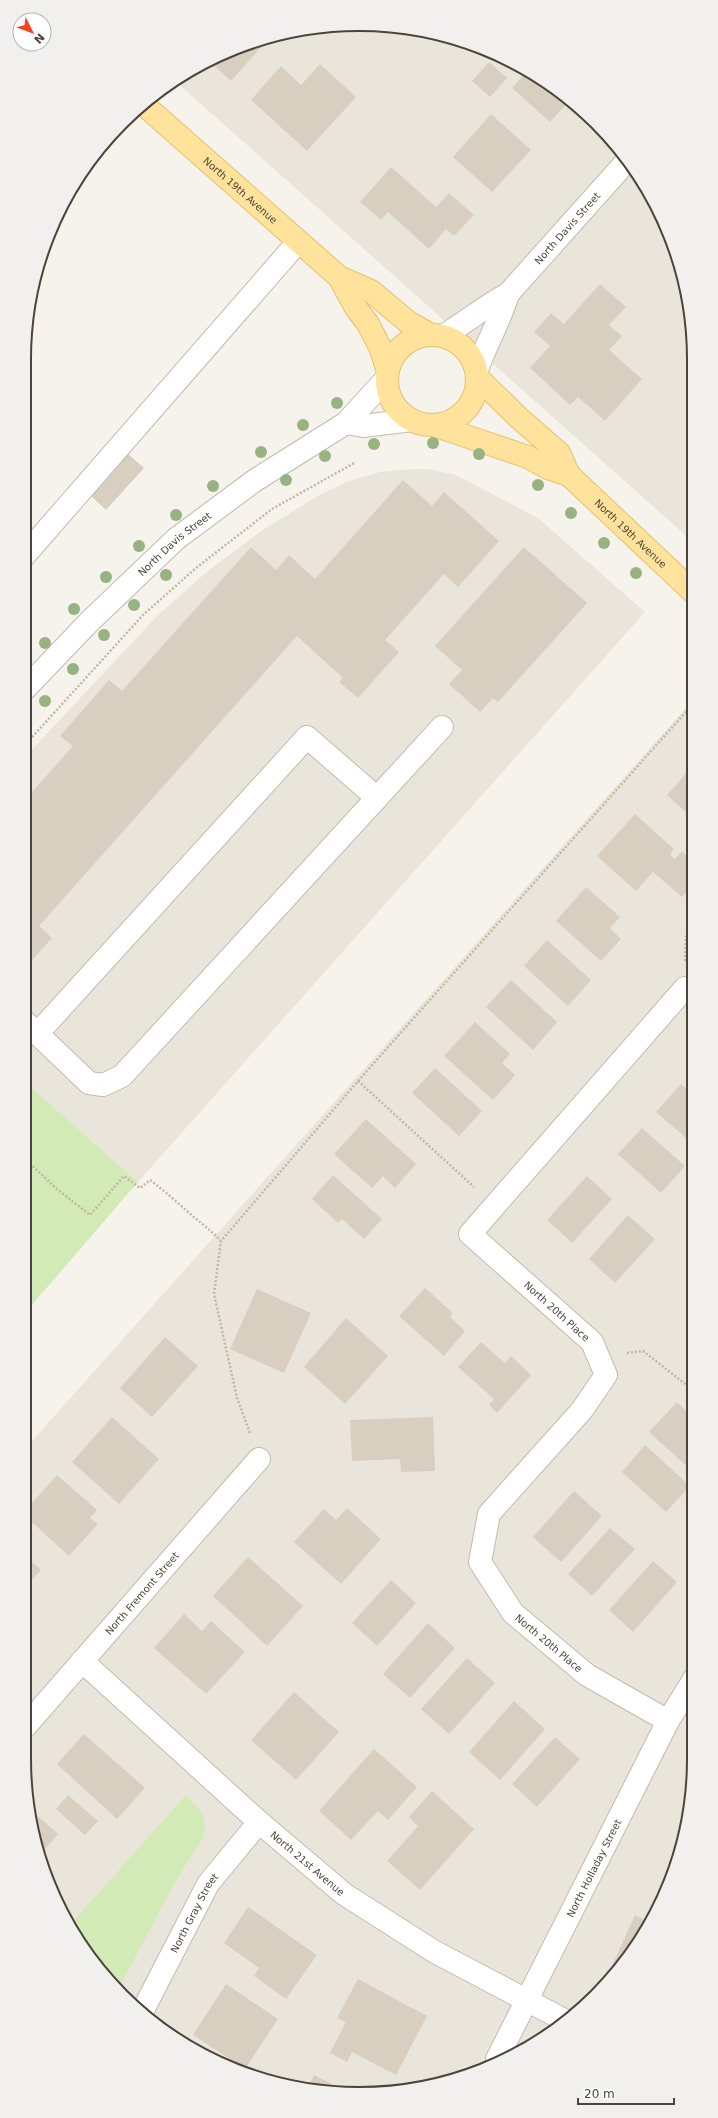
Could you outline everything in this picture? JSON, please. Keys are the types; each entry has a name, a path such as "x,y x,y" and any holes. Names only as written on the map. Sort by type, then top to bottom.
{"main road":[{"name":"North 19th Avenue","path":"148,108 339,277 371,291 408,322 437,335 454,340 465,348 472,358 477,374 519,418 559,452 569,475 687,586"},
{"name":"North 19th Avenue","path":"339,277 356,308 368,324 380,347 387,374 388,388 396,407 423,423 522,455 548,468 569,475"},
{"path":"387,374 396,353 403,345 421,336 437,335"},
{"path":"423,423 453,420 462,414 474,397 477,374"}],"street":[{"name":"North Davis Street","path":"508,294 623,165"},
{"path":"31,548 298,242"},
{"path":"437,335 462,324 487,305 508,294"},
{"path":"477,374 485,346 500,318 508,294"},
{"name":"North Davis Street","path":"31,683 94,617 176,539 254,481 346,423 387,374"},
{"path":"346,423 363,426 423,423"},
{"path":"377,798 307,737 31,1027 89,1083 103,1085 122,1076 377,798 442,727"},
{"name":"North 20th Place","path":"668,1721 587,1675 513,1613 480,1562 489,1514 582,1410 606,1376 592,1342 470,1234 685,988"},
{"name":"North Fremont Street","path":"31,1720 260,1459"},
{"name":"North 21st Avenue","path":"82,1662 259,1822 344,1894 384,1921 435,1952 527,2002 560,2018"},
{"name":"North Holladay Street","path":"500,2055 668,1721 687,1690"},
{"name":"North Gray Street","path":"144,2007 208,1884 259,1822"}],"path":[{"path":"31,738 143,615 196,568 272,509 356,462"},
{"path":"260,1459 237,1398 214,1294 221,1241 358,1081 687,710"},
{"path":"685,988 687,936"},
{"path":"358,1081 494,1207"},
{"path":"31,1165 58,1190 90,1215 124,1176 140,1188 150,1180 182,1204 187,1211 211,1230 221,1241"},
{"path":"598,1357 642,1351 687,1385"}],"shaded area":[{"path":"359,31 380,32 423,37 464,48 485,56 541,86 575,112 606,143 632,177 662,233 676,274 684,316 687,359 687,537 179,85 233,56 274,42 316,34"},
{"path":"427,469 456,475 538,518 645,612 138,1182 31,1087 31,751 158,615 209,570 264,529 321,494 349,481 380,472"},
{"path":"687,707 686,1780 681,1823 670,1864 662,1885 632,1941 606,1975 591,1991 575,2006 541,2032 485,2062 464,2070 423,2081 359,2087 295,2081 254,2070 233,2062 177,2032 143,2006 127,1991 99,1959 75,1923 56,1885 48,1864 37,1823 31,1759 31,1442"}],"green space":[{"path":"31,1087 138,1182 31,1306"},
{"path":"186,1795 202,1813 205,1825 203,1837 175,1882 121,1984 99,1959 74,1921"}],"building":[{"path":"263,45 231,81 214,65 233,56"},
{"path":"489,62 507,78 490,97 472,81"},
{"path":"320,64 356,97 307,151 251,100 281,66 301,85"},
{"path":"523,75 566,105 550,122 512,88"},
{"path":"491,114 531,150 492,192 453,157"},
{"path":"391,167 436,207 449,193 474,215 454,236 446,229 429,249 388,212 381,220 360,202"},
{"path":"600,284 626,307 609,325 622,336 609,350 642,379 605,421 578,397 570,405 530,368 550,346 534,332 551,313 564,324"},
{"path":"127,453 144,468 106,510 90,495"},
{"path":"403,480 432,506 444,492 499,541 458,587 444,574 385,640 399,652 358,698 339,682 343,678 297,636 39,926 52,938 31,961 31,793 73,746 60,736 109,680 122,691 251,547 276,570 289,555 315,579"},
{"path":"524,547 587,603 498,702 493,698 480,712 449,684 462,670 435,646"},
{"path":"687,773 687,813 667,795"},
{"path":"635,814 674,849 670,855 675,859 682,851 687,856 687,892 682,897 653,872 636,891 597,856"},
{"path":"586,887 620,917 610,928 621,939 601,961 556,921"},
{"path":"547,940 591,980 568,1006 524,966"},
{"path":"511,980 557,1022 533,1050 486,1007"},
{"path":"475,1022 510,1054 502,1063 515,1075 493,1100 444,1056"},
{"path":"435,1068 482,1111 459,1136 412,1093"},
{"path":"681,1084 687,1090 687,1139 656,1112"},
{"path":"366,1119 416,1164 395,1188 383,1176 372,1188 334,1154"},
{"path":"642,1128 685,1166 661,1193 618,1154"},
{"path":"333,1175 382,1219 364,1239 342,1219 338,1223 312,1199"},
{"path":"587,1176 612,1199 572,1243 547,1220"},
{"path":"628,1215 655,1239 615,1283 589,1259"},
{"path":"425,1288 453,1313 450,1317 465,1331 444,1356 399,1316"},
{"path":"257,1289 311,1313 284,1373 230,1349"},
{"path":"346,1318 388,1356 345,1404 304,1367"},
{"path":"165,1337 198,1366 152,1417 120,1388"},
{"path":"481,1342 505,1363 511,1356 531,1375 497,1413 489,1405 494,1399 458,1367"},
{"path":"677,1402 687,1411 687,1467 649,1432"},
{"path":"112,1417 159,1459 119,1504 72,1462"},
{"path":"433,1417 435,1471 401,1472 400,1459 352,1461 350,1420"},
{"path":"645,1445 687,1483 687,1489 666,1512 622,1472"},
{"path":"57,1475 97,1510 90,1518 98,1524 69,1556 31,1521 31,1504"},
{"path":"574,1491 602,1516 561,1562 533,1537"},
{"path":"347,1508 381,1539 341,1584 294,1542 324,1509 336,1520"},
{"path":"610,1528 635,1549 592,1596 568,1574"},
{"path":"248,1557 303,1606 267,1646 213,1596"},
{"path":"31,1561 41,1570 31,1581"},
{"path":"653,1561 677,1582 633,1632 609,1610"},
{"path":"391,1580 416,1603 377,1646 352,1623"},
{"path":"184,1614 202,1631 211,1621 245,1652 206,1694 154,1648"},
{"path":"428,1623 455,1648 410,1698 383,1674"},
{"path":"467,1658 495,1683 449,1734 421,1709"},
{"path":"294,1692 339,1732 296,1780 251,1740"},
{"path":"514,1701 545,1729 500,1780 469,1752"},
{"path":"84,1734 145,1788 117,1819 57,1764"},
{"path":"555,1737 580,1759 537,1807 512,1784"},
{"path":"374,1749 417,1787 388,1820 378,1811 351,1840 319,1811"},
{"path":"432,1791 474,1829 420,1890 387,1861 418,1826 409,1817"},
{"path":"68,1795 98,1821 85,1835 56,1809"},
{"path":"36,1814 58,1834 44,1850"},
{"path":"248,1907 317,1955 286,1999 254,1976 259,1968 224,1943"},
{"path":"635,1915 645,1920 632,1941 610,1970"},
{"path":"358,1979 427,2016 396,2075 352,2052 347,2062 330,2053 346,2022 337,2018"},
{"path":"226,1984 278,2019 246,2067 236,2063 193,2035"},
{"path":"314,2075 336,2086 316,2084 310,2083"}]}
